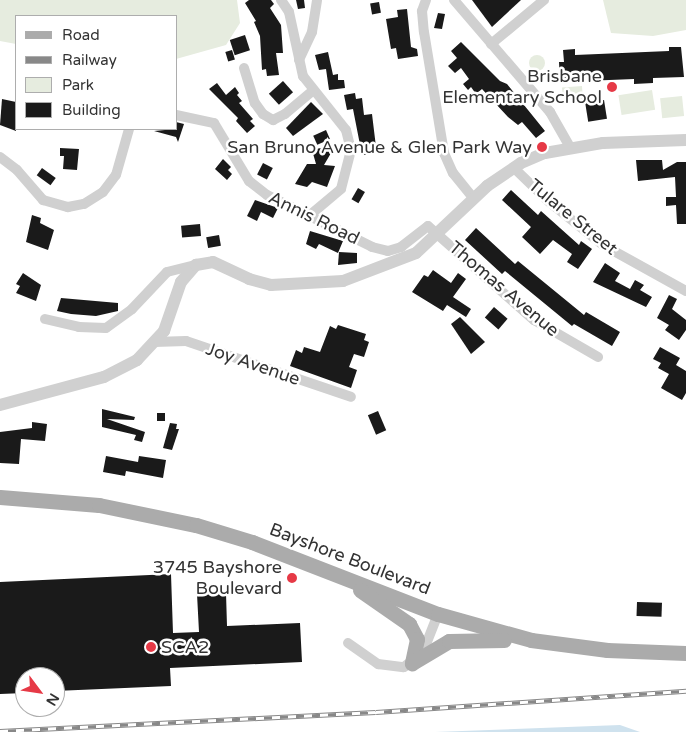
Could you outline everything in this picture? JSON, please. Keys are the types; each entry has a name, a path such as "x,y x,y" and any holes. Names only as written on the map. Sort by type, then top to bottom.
{"main road":[{"name":"Bayshore Boulevard","path":"0,497 89,503 178,520 252,542 438,614 531,640 607,650 686,653"},
{"path":"336,574 409,624 416,639 412,663"},
{"path":"412,663 449,642 531,640"}],"street":[{"path":"281,0 288,12 303,76 312,91 346,130 351,150 341,189 311,214"},
{"path":"299,60 312,32 317,0"},
{"path":"426,0 422,11 424,32 444,154 452,173 473,198"},
{"path":"454,0 557,121 570,147"},
{"path":"491,44 544,0"},
{"path":"244,68 254,103 263,114 273,120 285,114 312,91"},
{"name":"Annis Road","path":"178,115 214,123 222,132 249,181 267,196 311,214 372,247 388,251 401,247 428,226 439,234"},
{"path":"0,157 17,170 43,200 68,207 84,204 103,192 116,175 129,130"},
{"path":"45,319 79,327 106,328 132,309 166,272 213,262 248,279 271,285 335,282 410,257 439,234 473,198 514,168 546,153 570,147 686,140"},
{"name":"Tulare Street","path":"514,168 547,200 603,245 686,291"},
{"name":"Thomas Avenue","path":"439,234 534,320 598,357"},
{"path":"1,403 110,375 137,360 167,325 185,274 196,265"},
{"name":"Joy Avenue","path":"154,342 186,341 351,396"},
{"path":"348,643 386,667 404,667 412,663 423,652 438,614"}],"green space":[{"path":"0,0 237,0 240,23 226,45 178,58 178,15 15,15 15,44 0,41"},
{"path":"603,0 686,0 686,30 653,36 611,33"},
{"path":"534,55 540,55 545,60 543,69 534,71 529,66 529,60"},
{"path":"582,86 583,99 563,100 562,87"},
{"path":"652,90 655,110 622,115 618,95"},
{"path":"682,96 684,116 662,118 660,98"}],"water":[{"path":"620,725 640,732 435,732"}],"building":[{"path":"249,0 271,0 274,4 270,8 281,25 283,53 276,53 279,75 267,76 266,69 262,70 260,36 254,22 256,21 245,3"},
{"path":"296,0 304,0 305,8 298,9"},
{"path":"472,0 521,0 492,27"},
{"path":"379,2 381,13 372,14 370,4"},
{"path":"407,9 411,47 417,49 418,56 398,59 396,48 391,49 386,19 398,17 397,10"},
{"path":"438,13 445,14 442,29 434,28"},
{"path":"245,35 250,50 235,55 230,40"},
{"path":"461,42 500,81 507,84 545,131 536,138 522,122 518,125 508,117 482,89 476,94 471,87 468,90 463,84 469,79 461,68 455,73 448,66 457,58 451,51"},
{"path":"669,47 681,47 684,77 653,78 653,83 634,84 634,79 560,82 559,62 564,62 563,50 575,49 575,55 669,51"},
{"path":"232,50 235,60 228,62 225,52"},
{"path":"328,52 333,75 338,74 338,80 344,80 345,88 329,90 326,69 319,70 315,55"},
{"path":"283,81 293,92 279,105 269,94"},
{"path":"217,83 226,95 235,87 239,93 237,95 242,101 239,103 253,119 250,121 255,126 247,133 236,121 238,118 209,89"},
{"path":"355,93 356,99 362,98 364,115 372,114 376,147 373,155 362,155 353,109 347,110 344,95"},
{"path":"2,99 15,102 16,131 0,125"},
{"path":"604,100 607,119 588,122 585,103"},
{"path":"311,102 323,114 293,136 286,128"},
{"path":"178,122 184,124 178,142 176,137 154,131 178,130"},
{"path":"326,130 330,139 317,145 313,136"},
{"path":"325,147 331,153 324,165 335,166 327,187 312,182 307,187 295,184 307,164 316,164 312,150"},
{"path":"60,148 79,149 77,170 63,169 64,156 60,156"},
{"path":"223,159 231,167 228,170 232,174 227,180 215,169"},
{"path":"636,160 662,160 663,170 677,162 686,162 686,224 677,224 676,205 666,206 666,197 676,197 675,177 638,181"},
{"path":"263,163 273,168 267,180 257,175"},
{"path":"42,168 56,178 50,185 37,175"},
{"path":"358,188 365,192 358,203 352,199"},
{"path":"511,190 538,215 541,211 579,245 581,241 592,249 578,269 567,262 572,254 553,240 540,254 522,237 531,227 502,200"},
{"path":"255,200 278,208 273,218 261,212 257,221 247,216"},
{"path":"32,215 41,218 40,223 54,230 48,250 26,242"},
{"path":"200,224 201,236 182,238 181,226"},
{"path":"476,228 515,264 518,261 584,315 586,312 620,332 612,346 574,324 572,326 505,271 502,274 465,240"},
{"path":"310,231 343,241 338,253 319,244 316,249 306,244"},
{"path":"219,235 221,246 208,248 206,237"},
{"path":"339,252 357,253 357,263 338,265"},
{"path":"605,263 620,273 615,281 630,289 635,280 644,285 640,290 652,297 646,307 593,282"},
{"path":"433,270 451,283 458,273 466,279 453,297 471,309 466,317 447,305 443,311 412,292 424,275 428,277"},
{"path":"23,273 41,285 36,301 16,293 20,286 16,284"},
{"path":"669,295 677,299 672,309 686,320 686,330 679,340 665,330 669,325 657,318"},
{"path":"61,298 118,303 118,311 96,316 57,311"},
{"path":"494,307 508,319 498,329 485,318"},
{"path":"460,317 485,342 471,354 451,324"},
{"path":"338,325 366,334 364,340 369,342 364,357 354,354 349,367 357,370 351,388 290,366 296,350 302,353 304,347 320,352 330,326 336,329"},
{"path":"660,347 680,358 676,365 686,371 686,393 682,400 661,388 669,374 658,368 661,363 653,359"},
{"path":"102,409 135,417 134,420 107,419 145,432 142,442 134,440 136,435 102,427"},
{"path":"378,411 386,430 376,435 368,415"},
{"path":"157,413 165,413 165,421 157,421"},
{"path":"32,422 47,424 45,441 21,439 19,464 0,463 0,432 32,428"},
{"path":"170,423 177,424 176,429 179,429 172,450 163,448"},
{"path":"106,456 138,462 139,456 166,460 163,478 126,471 125,476 103,472"},
{"name":"SCA2","path":"171,574 173,633 199,632 197,594 226,593 227,626 300,623 302,662 170,668 171,686 65,691 65,667 15,667 15,693 0,694 0,582"},
{"path":"637,602 662,603 661,617 637,616"}],"railway":[{"path":"0,731 376,712 686,691"}],"place":[{"name":"Brisbane Elementary School","path":"612,87"},
{"name":"San Bruno Avenue & Glen Park Way","path":"542,147"},
{"name":"3745 Bayshore Boulevard","path":"292,578"},
{"name":"SCA2","path":"151,647"}]}
